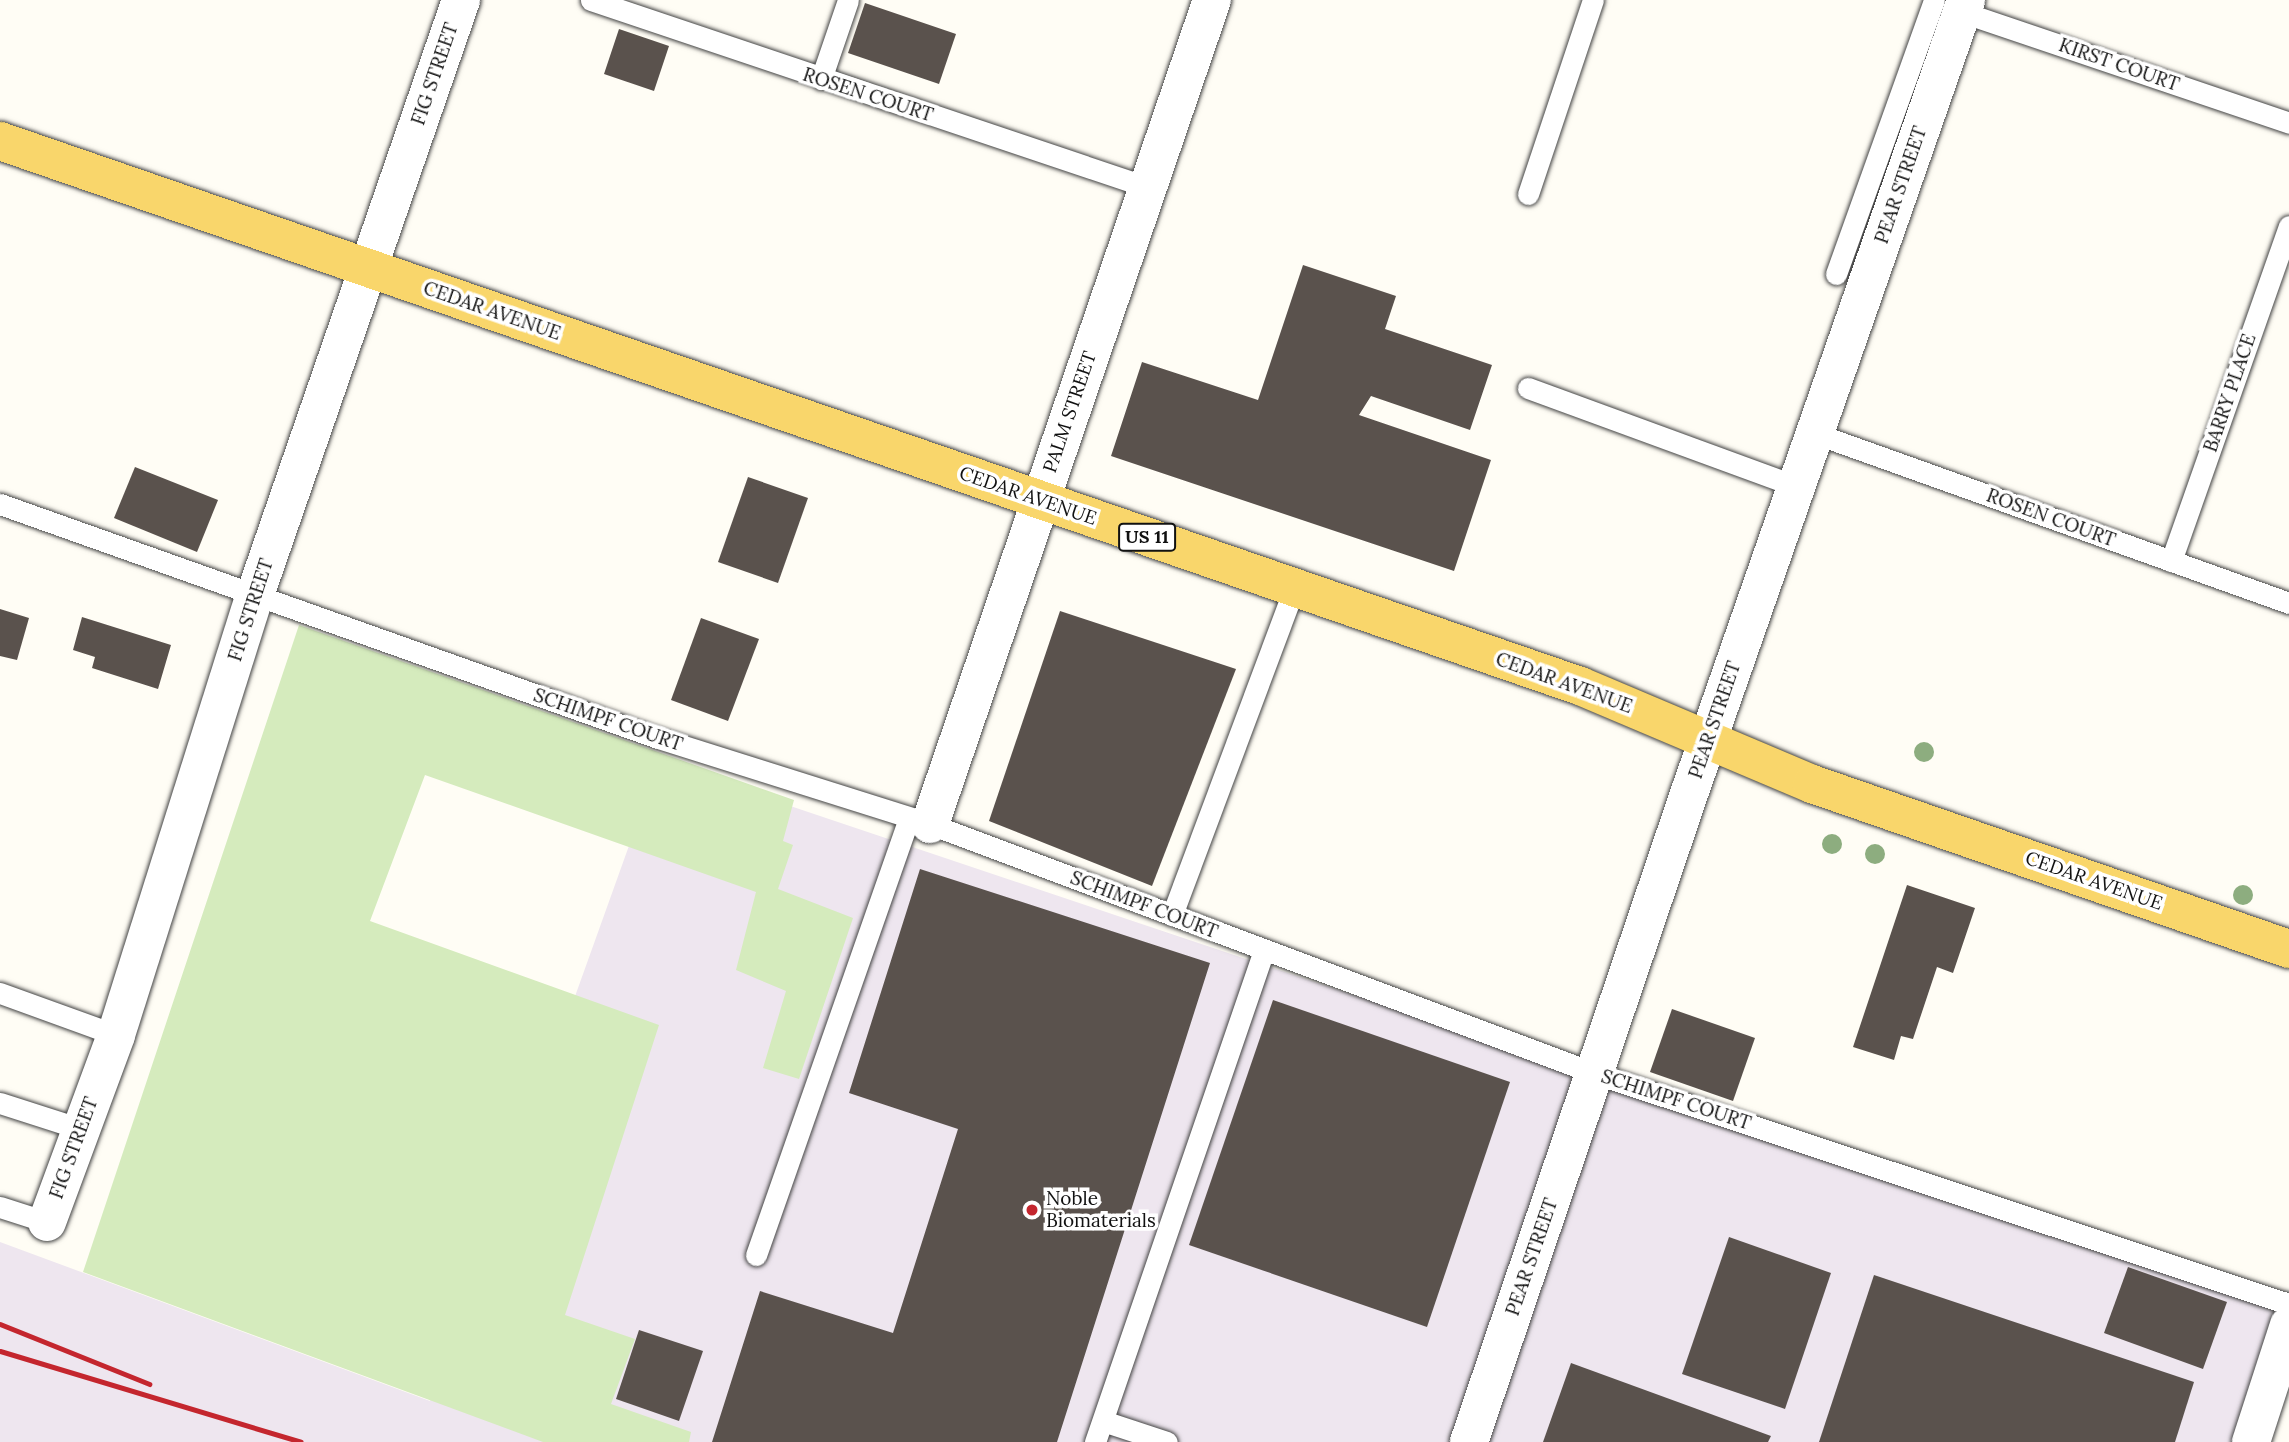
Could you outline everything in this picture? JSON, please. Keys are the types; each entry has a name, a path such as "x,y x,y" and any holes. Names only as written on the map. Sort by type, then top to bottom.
{"main road":[{"name":"CEDAR AVENUE","path":"0,141 1580,686 1812,784 2289,948"}],"street":[{"name":"FIG STREET","path":"47,1222 116,1035 255,595 461,0"},
{"name":"PALM STREET","path":"919,821 1041,500 1212,0"},
{"name":"PEAR STREET","path":"1469,1442 1814,433 1954,3"},
{"path":"2251,1442 2289,1325"}],"lane":[{"name":"ROSEN COURT","path":"591,0 1147,187"},
{"path":"821,79 848,0"},
{"path":"1528,194 1593,0"},
{"path":"1836,274 1954,3"},
{"name":"KIRST COURT","path":"1954,3 2289,123"},
{"name":"BARRY PLACE","path":"2171,561 2289,226"},
{"path":"1528,388 1796,486"},
{"name":"ROSEN COURT","path":"1814,433 2289,603"},
{"name":"SCHIMPF COURT","path":"0,504 658,738 919,821 1594,1073 2289,1304"},
{"path":"1172,915 1294,588"},
{"path":"756,1255 919,821"},
{"path":"1095,1442 1264,950"},
{"path":"0,993 116,1035"},
{"path":"0,1102 81,1129"},
{"path":"0,1207 47,1222"},
{"path":"1103,1421 1167,1442"}],"shaded area":[{"path":"659,762 2289,1309 2248,1442 0,1442 0,1242 430,1401"}],"green space":[{"path":"299,625 794,800 783,841 793,845 778,889 853,918 799,1079 763,1068 786,991 736,970 756,892 425,775 370,921 659,1025 565,1315 635,1339 611,1404 691,1432 689,1442 543,1442 83,1272"}],"building":[{"path":"865,3 956,34 939,84 848,53"},
{"path":"619,29 669,46 654,91 604,74"},
{"path":"1303,265 1396,296 1385,329 1492,365 1470,430 1371,396 1359,415 1491,460 1454,571 1111,456 1142,362 1258,400"},
{"path":"135,467 218,500 197,552 114,518"},
{"path":"748,477 808,498 778,583 718,562"},
{"path":"0,609 29,618 17,660 0,656"},
{"path":"1060,611 1236,669 1152,886 989,821"},
{"path":"82,617 171,645 158,689 92,668 95,657 73,650"},
{"path":"701,618 759,639 728,721 671,700"},
{"name":"Noble Biomaterials","path":"920,869 1210,963 1057,1442 712,1442 760,1291 893,1333 958,1129 849,1093"},
{"path":"1907,885 1975,908 1953,973 1937,967 1913,1039 1901,1036 1894,1060 1853,1047"},
{"path":"1273,1000 1510,1082 1427,1327 1189,1245"},
{"path":"1672,1009 1755,1038 1733,1101 1650,1072"},
{"path":"1729,1237 1831,1273 1785,1409 1682,1374"},
{"path":"2128,1267 2227,1302 2203,1369 2104,1333"},
{"path":"1874,1275 2194,1382 2175,1442 1819,1442"},
{"path":"639,1330 703,1351 679,1421 616,1399"},
{"path":"1571,1363 1771,1436 1768,1442 1543,1442"}],"railway":[{"path":"0,1324 149,1384"},
{"path":"0,1351 301,1442"}],"place":[{"name":"Noble Biomaterials","path":"1032,1210"}]}
